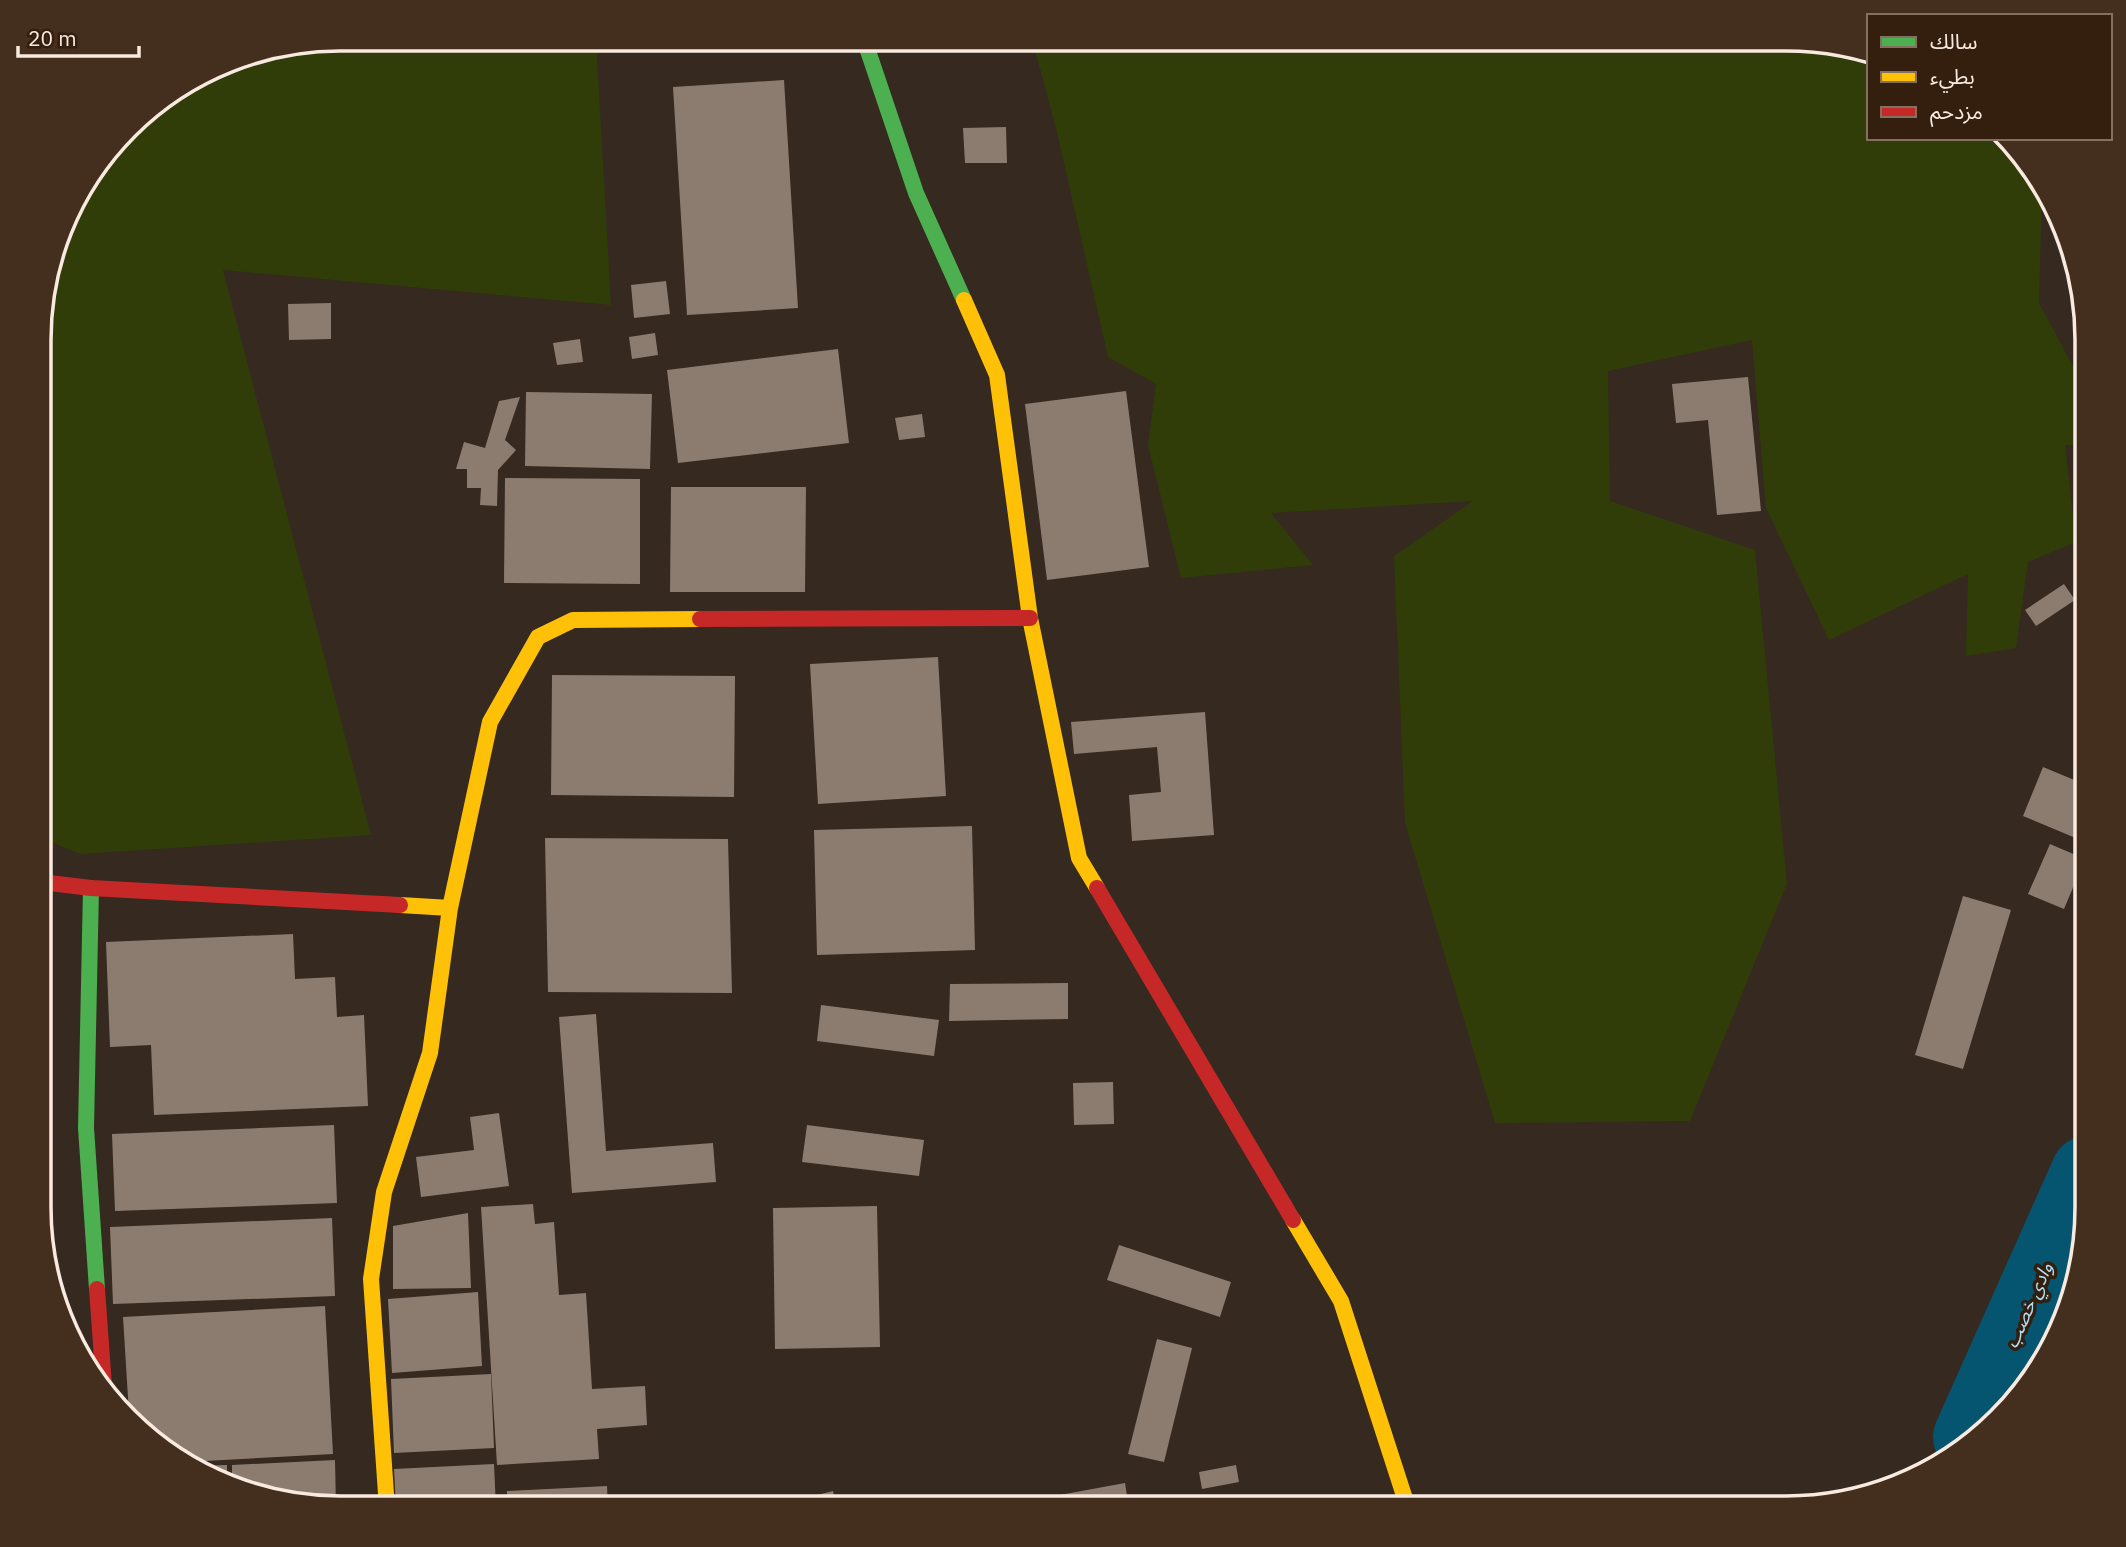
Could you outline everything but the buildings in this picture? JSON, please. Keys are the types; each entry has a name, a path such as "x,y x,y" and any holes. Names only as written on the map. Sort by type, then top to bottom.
{"street":[{"path":"868,51 916,193 998,375 1030,618 1079,858 1341,1301 1404,1496"},
{"path":"386,1496 371,1279 384,1192 430,1053 450,908 490,722 538,637 573,620 1030,618"},
{"path":"51,883 91,888 450,908"},
{"path":"91,888 86,1128 103,1374"}],"green space":[{"path":"321,51 597,51 611,305 223,270 371,835 80,854 51,842 51,321 56,283 66,247 99,179 135,135 179,99 229,73 283,56"},
{"path":"1035,51 1805,51 1843,56 1867,63 1867,140 1996,140 2027,179 2042,205 2039,303 2075,370 2075,445 2065,445 2075,542 2028,562 2016,648 1966,656 1968,574 1829,640 1766,508 1752,340 1608,371 1610,501 1755,550 1787,884 1690,1121 1495,1123 1405,823 1394,556 1473,501 1271,513 1313,565 1181,578 1148,445 1156,384 1108,357 1056,128"}],"waterway":[{"name":"وادي خصب","path":"1973,1428 2075,1199"}],"traffic: fast":[{"path":"868,51 916,193 964,300"},
{"path":"91,888 86,1128 97,1289"}],"traffic: slow":[{"path":"964,300 997,375 1030,618 1079,858 1097,888"},
{"path":"400,905 450,908 490,722 538,637 573,620 700,619"},
{"path":"386,1496 371,1279 384,1192 430,1053 450,908"},
{"path":"1293,1220 1341,1301 1404,1496"}],"traffic: jam":[{"path":"700,619 1030,618"},
{"path":"51,883 91,888 400,905"},
{"path":"1097,888 1293,1220"},
{"path":"97,1289 103,1374"}]}
